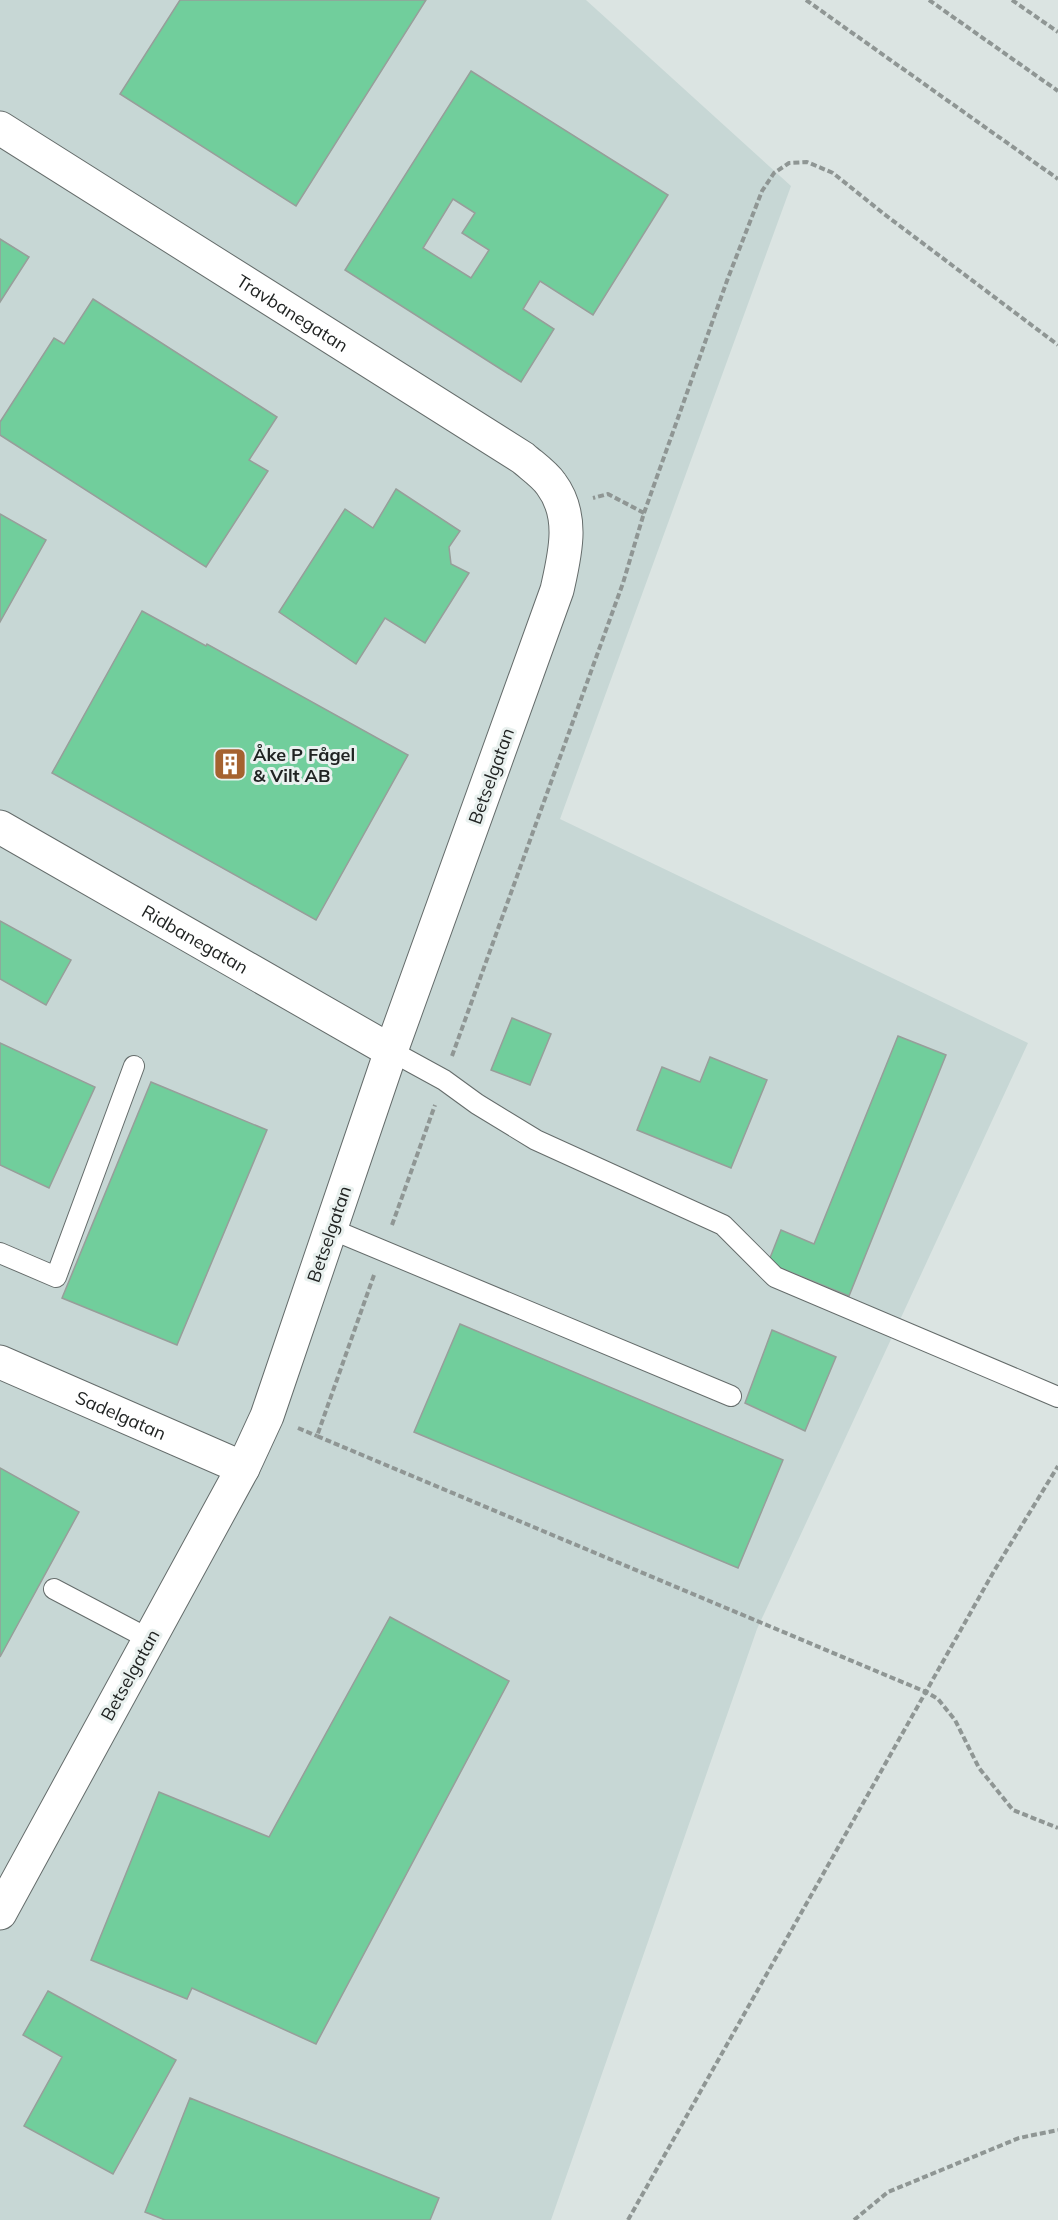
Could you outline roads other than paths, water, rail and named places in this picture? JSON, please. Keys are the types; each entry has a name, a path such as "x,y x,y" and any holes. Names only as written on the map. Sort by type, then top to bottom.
{"street":[{"name":"Travbanegatan","path":"0,128 523,458 551,484 567,517"},
{"name":"Betselgatan","path":"0,1913 243,1468 267,1416 392,1051 557,590 565,555 567,517"},
{"name":"Ridbanegatan","path":"0,827 392,1051"},
{"name":"Sadelgatan","path":"0,1362 243,1468"}],"lane":[{"path":"392,1051 444,1080 477,1104 536,1140 723,1225 775,1277 1058,1397"},
{"path":"0,1252 56,1277 134,1066"},
{"path":"331,1229 730,1396"},
{"path":"54,1589 149,1639"}],"place":[{"name":"Åke P Fågel & Vilt AB","path":"230,764"}]}
